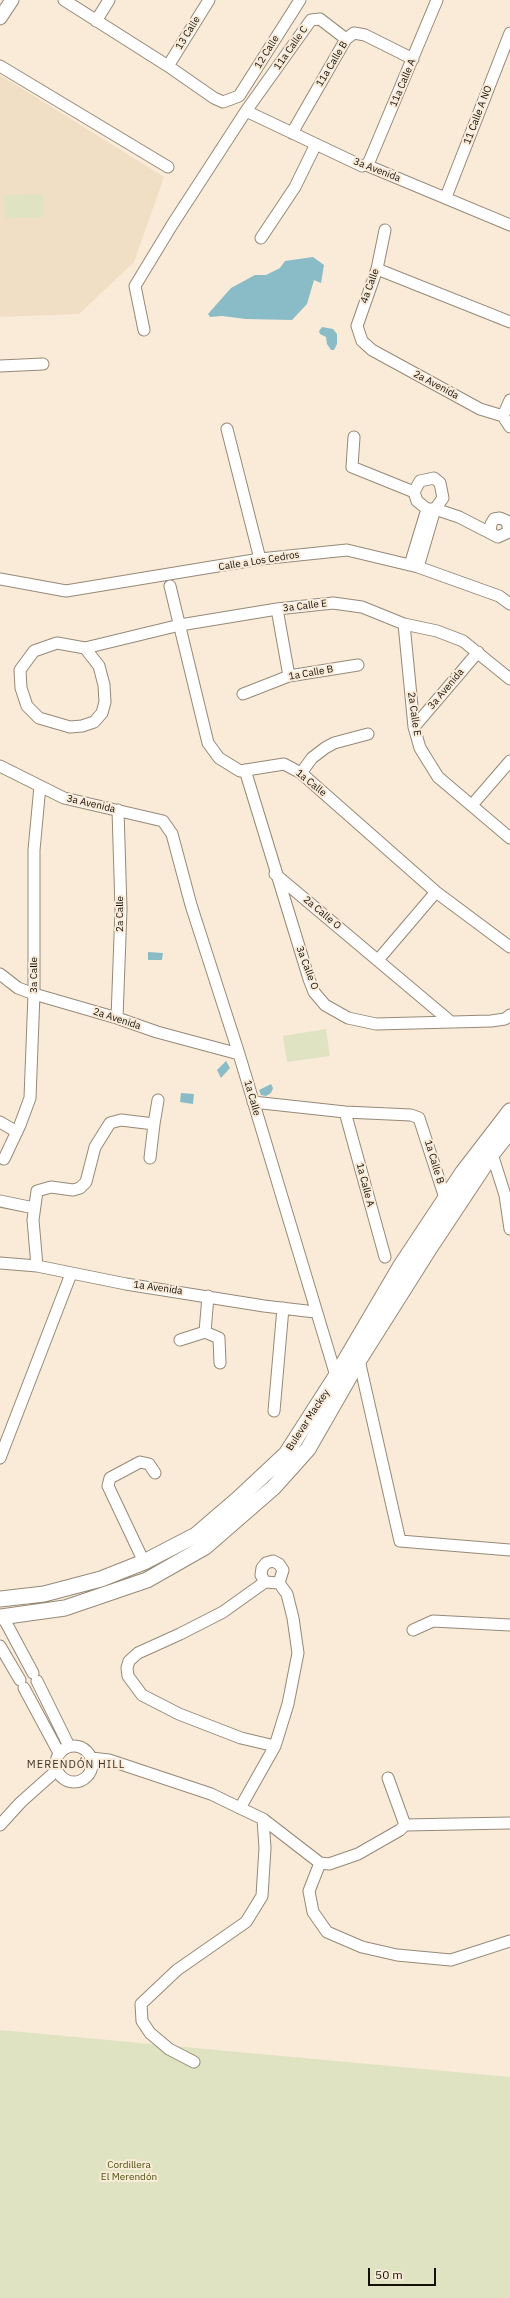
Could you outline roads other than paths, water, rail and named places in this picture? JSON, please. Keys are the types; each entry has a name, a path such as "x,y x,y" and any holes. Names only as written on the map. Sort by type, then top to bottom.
{"main road":[{"name":"Bulevar Mackey","path":"0,1599 44,1594 101,1578 144,1562 196,1535 238,1500 286,1454 336,1376 400,1267 446,1198 510,1111"},
{"name":"Bulevar Mackey","path":"1,1616 65,1608 140,1583 205,1547 274,1488 308,1448 359,1360 492,1154 510,1131"}],"street":[{"path":"0,18 12,0"},
{"path":"64,0 168,66"},
{"path":"96,20 109,0"},
{"name":"13 Calle","path":"168,66 209,0"},
{"name":"12 Calle","path":"168,66 214,98 223,102 231,101 239,96 300,0"},
{"name":"11a Calle A","path":"366,165 369,162 437,0"},
{"name":"11a Calle C","path":"144,330 135,286 172,225 246,111 311,20 320,19 346,39"},
{"name":"11a Calle B","path":"292,133 346,39 354,33 365,35 413,59"},
{"name":"11 Calle A NO","path":"446,197 510,33"},
{"path":"0,66 168,167"},
{"name":"3a Avenida","path":"246,111 362,166 366,165 446,197 510,225"},
{"path":"262,238 295,187 316,144"},
{"name":"4a Calle","path":"362,341 357,326 377,269 385,230"},
{"path":"377,269 510,322"},
{"name":"2a Avenida","path":"362,341 372,350 474,405 503,416"},
{"path":"0,366 44,364"},
{"path":"510,400 503,416 510,427"},
{"path":"227,429 260,560"},
{"path":"354,437 350,463 354,469 414,492"},
{"path":"414,566 431,509 443,498 440,484 434,478 420,481 414,492 417,501 431,509 459,517 490,532"},
{"name":"Calle a Los Cedros","path":"0,578 66,591 169,576 260,560 347,550 414,566 499,596 510,604"},
{"name":"1a Calle","path":"170,586 208,743 219,758 235,769 245,770 284,764 301,773 436,892 510,947"},
{"name":"3a Calle E","path":"85,648 180,625 277,609 333,603 362,607 404,624 450,636 463,641 510,679"},
{"path":"277,609 289,676"},
{"name":"2a Calle E","path":"404,624 414,727 420,748 434,772 510,838"},
{"path":"57,643 85,648 99,666 105,702 102,713 94,722 82,726 70,727 39,718 27,706 21,688 20,670 34,651 57,643"},
{"name":"3a Avenida","path":"414,727 478,652"},
{"name":"1a Calle B","path":"243,694 289,676 358,665"},
{"path":"301,773 312,758 325,748 334,743 368,734"},
{"path":"472,805 510,761"},
{"name":"3a Avenida","path":"0,766 64,798 163,821"},
{"path":"245,770 275,873"},
{"name":"3a Calle","path":"4,1159 17,1132 30,1098 34,994 34,850 40,786"},
{"name":"2a Calle","path":"117,1018 121,909 118,810"},
{"name":"1a Calle","path":"163,821 172,834 198,926 239,1054 315,1312 336,1376"},
{"name":"2a Calle O","path":"275,873 451,1022"},
{"name":"3a Calle O","path":"275,873 309,979 314,992 325,1005 348,1018 376,1024 451,1022"},
{"path":"378,960 436,892"},
{"name":"2a Avenida","path":"0,974 18,988 34,994 117,1018 157,1032 239,1054"},
{"path":"451,1022 491,1021 505,1019 510,1015"},
{"path":"150,1158 158,1100"},
{"path":"253,1102 345,1112"},
{"name":"1a Calle B","path":"345,1112 411,1115 419,1118 423,1126 446,1198"},
{"name":"1a Calle A","path":"345,1112 385,1257"},
{"path":"37,1266 34,1241 34,1208 38,1191 43,1188 51,1187 73,1190 80,1188 86,1182 95,1147 110,1123 121,1120 154,1124"},
{"path":"0,1122 17,1132"},
{"path":"492,1154 505,1195 510,1229"},
{"path":"0,1201 34,1208"},
{"name":"1a Avenida","path":"0,1263 37,1266 71,1274 315,1312"},
{"path":"0,1458 71,1274"},
{"path":"205,1332 208,1296"},
{"path":"274,1411 283,1308"},
{"path":"180,1340 205,1332 219,1338 220,1363"},
{"path":"359,1360 400,1541 510,1550"},
{"path":"144,1562 108,1486 110,1478 140,1462 149,1464 155,1473"},
{"path":"264,1582 261,1575 262,1568 266,1563 273,1561 279,1564 283,1570 279,1583"},
{"path":"275,1746 241,1738 179,1714 142,1695 132,1684 127,1668 129,1661 138,1653 223,1612 264,1582 279,1583"},
{"path":"240,1808 275,1746 288,1704 298,1653 293,1618 287,1594 279,1583"},
{"path":"1,1616 35,1677 69,1746"},
{"path":"413,1630 433,1620 510,1625"},
{"path":"0,1646 59,1753"},
{"path":"69,1746 82,1747 87,1750 91,1758 92,1767 90,1773 82,1781 76,1783 64,1780 57,1770 56,1764 59,1753 69,1746"},
{"path":"91,1758 109,1760 211,1794 263,1819 320,1864 329,1864 358,1854 400,1830 405,1824 510,1823"},
{"path":"0,1825 20,1802 57,1770"},
{"path":"388,1778 405,1824"},
{"path":"194,2062 169,2049 150,2033 142,2021 141,2004 177,1970 246,1922 262,1896 265,1848 263,1819"},
{"path":"320,1864 309,1891 313,1912 327,1932 362,1947 397,1955 451,1960 510,1941"}],"water":[{"path":"313,257 324,265 321,283 314,280 307,304 292,320 246,319 222,316 210,317 208,314 231,288 255,275 266,275 280,268 285,261"},
{"path":"322,327 333,329 337,334 337,344 334,350 331,350 327,344 326,337 320,334 319,331"},
{"path":"148,952 163,953 162,960 148,960"},
{"path":"226,1061 230,1068 221,1078 217,1070"},
{"path":"271,1084 273,1088 271,1093 266,1096 261,1095 259,1090"},
{"path":"181,1093 194,1094 193,1104 180,1102"}],"district":[{"name":"MERENDÓN HILL","path":"76,1765"}],"park label":[{"name":"Cordillera El Merendón","path":"129,2170"}]}
